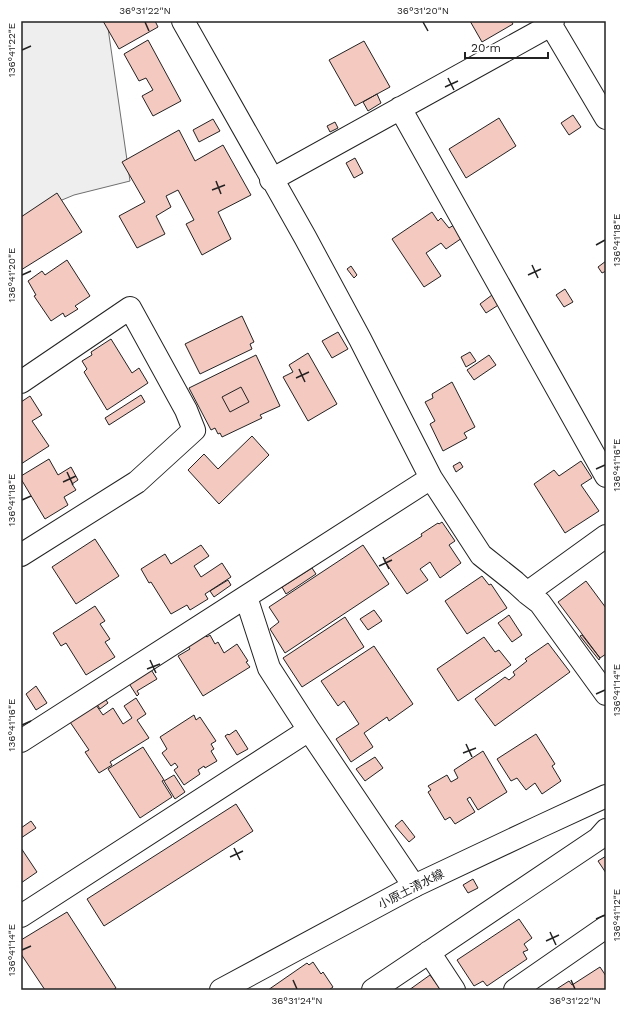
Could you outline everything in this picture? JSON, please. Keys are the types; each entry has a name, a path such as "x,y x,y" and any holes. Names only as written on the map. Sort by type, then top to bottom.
{"street":[{"path":"182,21 271,180 305,237 360,339 431,478 481,555 540,603 606,694"},
{"path":"271,180 552,23 606,118"},
{"path":"400,108 606,476"},
{"path":"21,382 130,308 186,410 194,430 137,482 21,555"},
{"path":"21,741 431,478"},
{"path":"526,593 606,536"},
{"path":"246,597 269,668 414,886"},
{"path":"21,916 309,730"},
{"name":"小原土清水線","path":"221,990 414,886 606,796"},
{"path":"373,990 598,839 606,830"},
{"path":"516,990 606,927"},
{"path":"429,952 454,990"}],"shaded area":[{"path":"21,21 107,21 130,181 74,195 21,217"}],"building":[{"path":"103,21 155,21 158,27 119,49"},
{"path":"470,21 511,21 513,24 482,42"},
{"path":"148,40 181,101 153,116 142,96 153,90 146,78 139,81 124,54"},
{"path":"364,41 390,87 355,106 329,60"},
{"path":"377,94 381,103 368,111 363,102"},
{"path":"573,115 581,127 569,135 561,123"},
{"path":"499,118 516,146 466,178 449,149"},
{"path":"213,119 220,131 199,142 193,130"},
{"path":"335,122 338,128 330,132 327,126"},
{"path":"179,130 195,161 223,145 251,195 218,212 231,239 202,255 186,224 194,220 178,190 166,196 171,207 156,216 165,234 137,248 119,216 145,202 122,162"},
{"path":"355,158 363,173 354,178 346,163"},
{"path":"57,193 82,232 21,270 21,217"},
{"path":"432,212 438,221 441,218 449,228 454,225 462,238 446,249 441,243 426,253 441,276 424,287 392,239"},
{"path":"67,260 90,296 75,306 78,309 65,317 63,313 51,321 34,296 36,295 28,281 42,271 45,275"},
{"path":"606,261 606,271 602,273 598,267"},
{"path":"351,266 357,275 354,278 347,269"},
{"path":"565,289 573,302 564,307 556,295"},
{"path":"496,292 503,302 486,313 480,304"},
{"path":"242,316 254,342 250,344 252,349 200,374 185,344"},
{"path":"338,332 348,349 332,358 322,341"},
{"path":"111,339 132,373 139,368 148,383 107,410 84,372 87,369 82,361 92,355 91,352"},
{"path":"470,352 476,361 466,367 461,357"},
{"path":"308,353 337,404 308,421 283,377 293,372 289,365"},
{"path":"256,355 280,406 260,415 262,418 222,437 220,433 218,434 215,428 211,430 189,388"},
{"path":"489,355 496,365 474,380 467,370"},
{"path":"452,382 475,427 464,433 467,438 443,451 430,424 435,421 425,402 433,398 432,394"},
{"path":"241,387 249,402 230,412 222,397"},
{"path":"141,395 145,402 109,425 105,418"},
{"path":"30,396 42,415 32,421 49,446 21,464 21,402"},
{"path":"252,436 269,455 219,504 188,470 204,454 218,469"},
{"path":"49,459 58,475 71,467 78,480 72,484 76,490 64,497 68,505 45,519 21,479 21,476"},
{"path":"581,461 592,478 581,485 599,511 565,533 534,484 554,470 559,476"},
{"path":"460,462 463,467 456,472 453,466"},
{"path":"442,522 455,541 449,545 461,563 440,578 430,562 420,569 428,580 407,594 384,560 422,536 421,534"},
{"path":"95,539 119,576 76,604 52,567"},
{"path":"201,545 209,556 194,566 201,577 222,563 231,577 205,594 208,599 190,610 187,605 171,614 141,569 165,554 171,564"},
{"path":"363,545 389,584 285,653 270,629 279,622 269,607"},
{"path":"312,568 316,574 286,594 282,587"},
{"path":"482,576 489,585 491,584 507,608 467,634 445,601"},
{"path":"228,580 231,585 214,597 210,591"},
{"path":"586,581 606,608 606,654 600,658 558,602"},
{"path":"95,606 105,621 100,624 110,639 105,642 115,657 86,675 66,643 61,646 53,633"},
{"path":"374,610 382,621 368,630 360,619"},
{"path":"509,615 522,635 512,642 498,623"},
{"path":"345,617 364,647 302,687 283,658"},
{"path":"205,635 207,637 210,635 215,644 218,642 224,653 237,644 248,661 246,662 250,667 203,696 178,656 190,649 188,646"},
{"path":"582,635 600,658 599,660 580,636"},
{"path":"484,637 495,652 499,650 511,665 458,701 437,669"},
{"path":"548,643 570,672 495,726 475,699 505,677 509,680 515,675 513,672 527,661 525,659"},
{"path":"374,646 413,704 389,721 387,717 364,733 373,747 351,762 336,739 359,724 344,701 338,706 321,681"},
{"path":"150,668 157,679 137,691 139,694 137,696 128,682"},
{"path":"36,686 47,703 36,710 26,694"},
{"path":"104,697 108,703 100,709 96,703"},
{"path":"136,698 146,714 137,720 149,738 110,762 112,765 99,773 85,752 89,750 70,722 96,705 103,715 113,708 123,724 132,718 124,706"},
{"path":"194,715 196,720 200,717 216,741 211,744 214,749 211,751 217,761 198,770 200,774 184,785 174,770 178,767 175,763 171,766 162,753 167,749 160,737"},
{"path":"236,730 248,749 237,755 225,736"},
{"path":"536,734 555,764 552,766 561,781 542,794 535,783 526,790 517,778 511,781 497,759"},
{"path":"143,747 164,780 162,781 172,797 140,818 108,769"},
{"path":"483,751 507,792 478,810 470,797 467,799 475,812 455,824 450,817 445,820 428,792 431,790 428,786 447,775 451,782 458,778 454,770"},
{"path":"375,757 383,768 365,781 356,769"},
{"path":"174,775 185,792 175,799 164,781"},
{"path":"236,804 253,831 104,926 87,899"},
{"path":"402,820 415,837 409,842 395,826"},
{"path":"31,821 36,828 21,838 21,828"},
{"path":"21,848 37,872 21,883"},
{"path":"606,856 606,873 598,861"},
{"path":"473,879 478,888 468,893 463,885"},
{"path":"67,912 116,988 113,990 45,990 21,954 21,940"},
{"path":"519,919 532,938 524,944 528,950 523,952 527,959 487,986 483,981 474,986 457,960"},
{"path":"313,962 321,974 323,972 333,987 329,990 268,990 307,963 309,965"},
{"path":"600,967 606,976 606,990 555,990 569,981 572,985"},
{"path":"430,975 441,990 409,990"}]}
